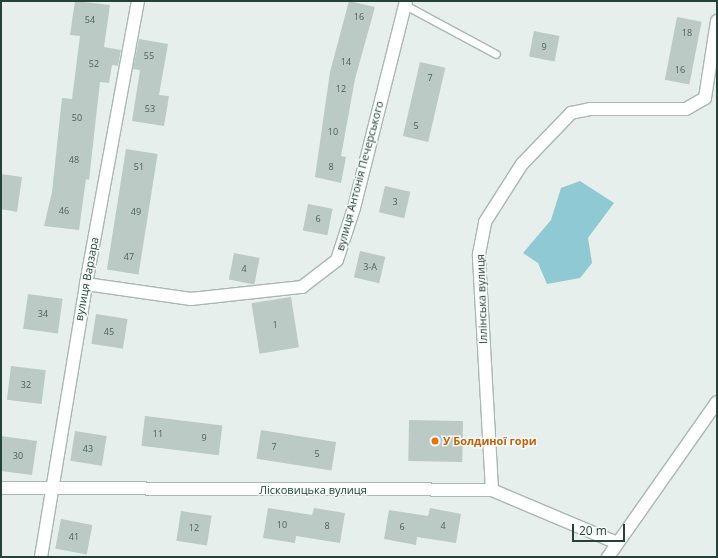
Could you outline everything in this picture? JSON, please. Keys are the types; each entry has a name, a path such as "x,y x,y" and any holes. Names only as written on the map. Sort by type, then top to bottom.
{"street":[{"name":"вулиця Варзара","path":"41,557 86,284 138,1"},
{"name":"вулиця Антонія Печерського","path":"86,284 191,299 302,287 337,260 406,3"},
{"name":"Іллінська вулиця","path":"492,490 479,254 485,222 522,164 571,114 590,109 686,109 705,98 717,21"},
{"path":"608,557 615,542 717,402"},
{"name":"Лісковицька вулиця","path":"1,488 492,490 615,542"}],"lane":[{"path":"406,3 496,54"}],"water":[{"path":"580,181 614,203 588,238 592,263 580,278 547,284 538,263 523,253 551,220 561,188"}],"building":[{"path":"75,1 110,5 104,47 121,50 118,66 112,65 109,83 100,82 89,180 86,179 79,230 44,226 52,192 62,98 72,99 80,36 70,35"},
{"path":"349,1 375,7 355,79 341,156 346,157 341,183 315,177 330,72"},
{"path":"677,17 702,22 689,85 665,80"},
{"path":"534,31 560,36 555,61 529,57"},
{"path":"139,39 168,44 159,95 169,96 164,126 132,121 140,70 133,69"},
{"path":"420,62 445,68 428,142 403,136"},
{"path":"126,149 158,154 139,275 107,269"},
{"path":"1,174 22,177 17,212 1,209"},
{"path":"385,186 410,192 404,218 379,212"},
{"path":"308,204 333,209 327,235 303,231"},
{"path":"360,251 385,257 379,283 354,277"},
{"path":"234,253 260,258 254,284 229,280"},
{"path":"28,294 63,299 58,334 23,329"},
{"path":"291,297 299,347 259,354 251,303"},
{"path":"96,314 128,319 123,349 91,344"},
{"path":"11,366 46,370 42,404 7,400"},
{"path":"145,416 222,426 219,455 141,446"},
{"name":"У Болдиної гори","path":"409,420 463,421 462,462 408,461"},
{"path":"261,430 336,442 332,471 256,459"},
{"path":"75,431 107,436 102,466 70,461"},
{"path":"1,436 37,441 32,475 1,471"},
{"path":"268,508 312,515 314,508 345,513 340,543 296,536 295,543 263,538"},
{"path":"430,508 461,514 456,543 417,537 416,545 384,539 389,510 428,516"},
{"path":"181,511 212,516 207,545 176,541"},
{"path":"61,519 92,525 87,555 55,548"}],"place":[{"name":"У Болдиної гори","path":"435,441"}]}
